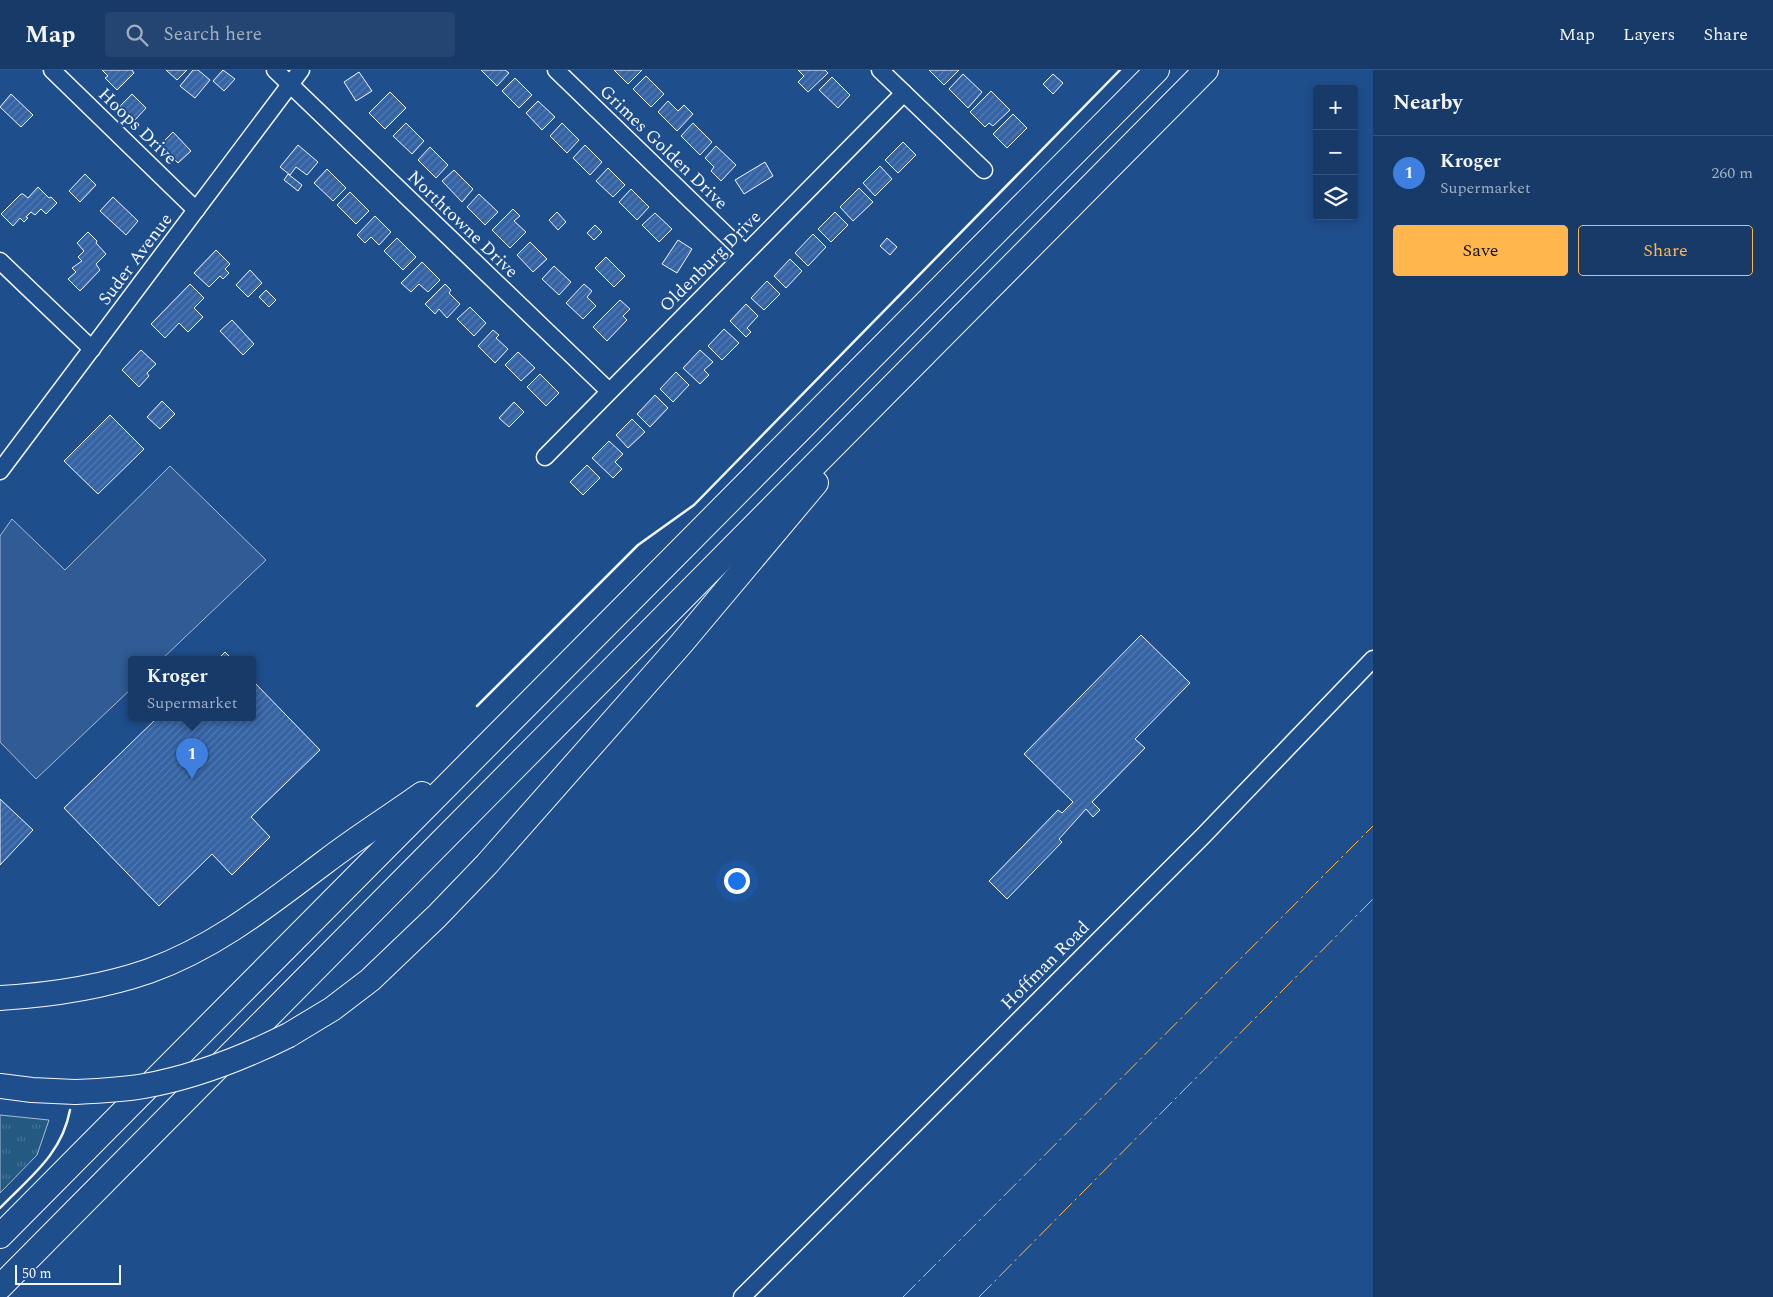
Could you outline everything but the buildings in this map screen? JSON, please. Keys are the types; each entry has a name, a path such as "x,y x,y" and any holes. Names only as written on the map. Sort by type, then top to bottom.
{"highway":[{"path":"0,1236 1157,70"},
{"path":"0,1287 1206,70"},
{"path":"0,1086 75,1092 142,1086 164,1082 226,1063 289,1035 332,1009 370,980 437,916 487,864 681,644 916,362"},
{"path":"0,998 39,996 86,989 150,970 190,953 252,917 326,861 470,761"}],"street":[{"name":"Hoops Drive","path":"52,70 196,210"},
{"name":"Northtowne Drive","path":"275,70 609,391"},
{"name":"Suder Avenue","path":"0,471 301,70"},
{"name":"Grimes Golden Drive","path":"556,70 745,253"},
{"path":"880,70 984,170"},
{"name":"Oldenburg Drive","path":"544,457 904,93"},
{"path":"0,261 92,349"},
{"name":"Hoffman Road","path":"742,1297 1203,836 1373,659"}],"green space":[{"path":"0,1115 49,1120 37,1155 0,1193"}],"shaded area":[{"path":"170,466 266,560 165,656 128,656 128,692 36,779 0,742 0,536 12,519 65,570"}],"wall":[{"path":"477,706 638,545 694,505 1120,70"},
{"path":"0,1208 33,1175 52,1152 60,1140 70,1110"}],"power":[{"path":"903,1297 1373,826"},
{"path":"979,1297 1373,899"}],"place":[{"name":"Kroger","path":"192,779"}]}
